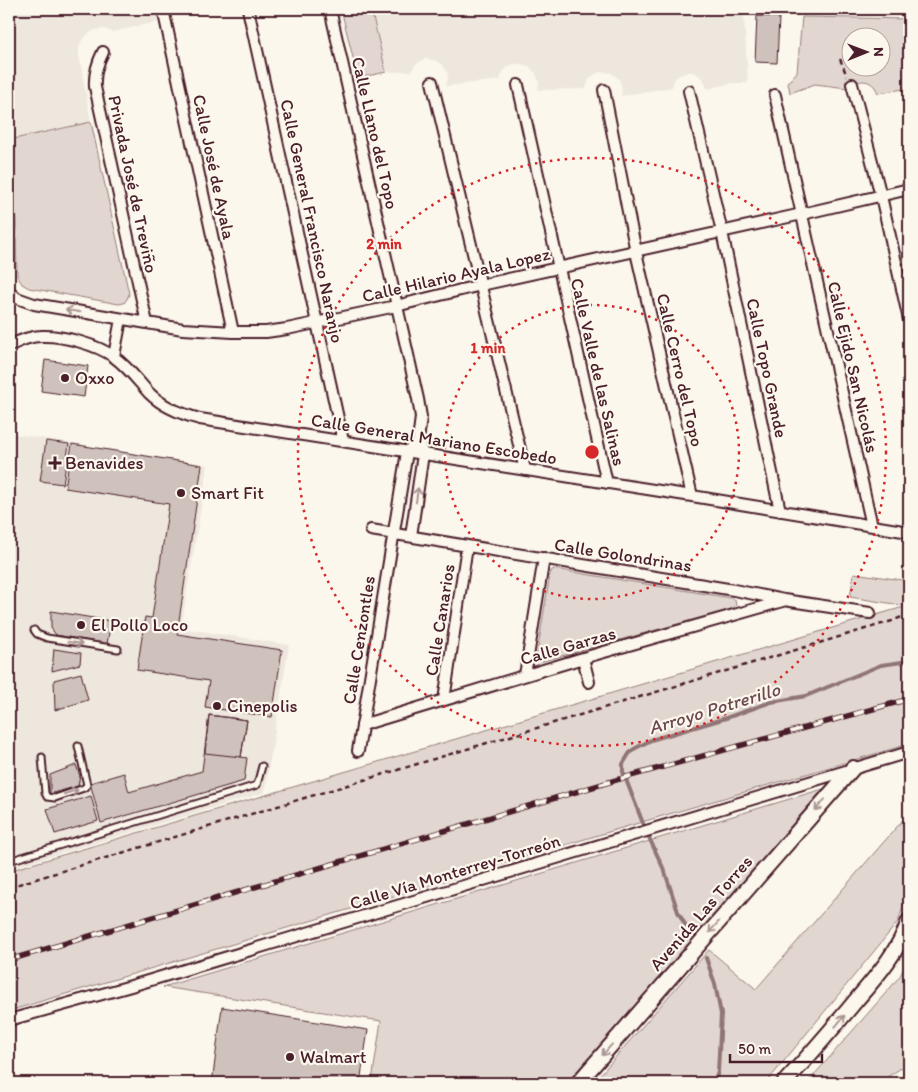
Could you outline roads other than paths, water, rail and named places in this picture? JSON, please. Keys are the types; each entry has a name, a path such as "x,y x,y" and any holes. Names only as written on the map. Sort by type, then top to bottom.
{"street":[{"name":"Calle José de Ayala","path":"163,9 233,332"},
{"name":"Calle General Francisco Naranjo","path":"248,9 343,441"},
{"name":"Calle Llano del Topo","path":"330,9 418,399 421,417 418,441 423,454"},
{"name":"Privada José de Treviño","path":"103,52 94,78 95,87 147,323"},
{"path":"432,82 525,470"},
{"path":"852,84 881,196 909,320"},
{"name":"Calle Valle de las Salinas","path":"518,85 607,483"},
{"name":"Calle Cerro del Topo","path":"604,90 636,252 692,496"},
{"name":"Calle Topo Grande","path":"690,91 722,232 780,511"},
{"name":"Calle Ejido San Nicolás","path":"775,95 872,526"},
{"name":"Calle Hilario Ayala Lopez","path":"9,291 17,298 34,304 183,329 266,332 396,306 481,285 636,252 909,189"},
{"path":"114,356 121,319"},
{"name":"Calle General Mariano Escobedo","path":"9,346 28,338 42,336 83,342 114,356 159,401 184,415 200,420 692,496 909,532"},
{"path":"407,452 418,441"},
{"name":"Calle Cenzontles","path":"358,751 407,452"},
{"path":"411,536 423,454"},
{"name":"Calle Golondrinas","path":"371,530 870,613"},
{"name":"Calle Canarios","path":"444,700 468,546"},
{"path":"525,675 544,558"},
{"name":"Calle Garzas","path":"362,725 525,675 784,600"},
{"path":"583,658 589,682"},
{"name":"Calle Vía Monterrey-Torreón","path":"9,1020 131,986 909,752"},
{"name":"Avenida Las Torres","path":"578,1083 852,768"},
{"path":"784,1083 882,969 908,926"}],"lane":[{"path":"34,630 37,634 47,638 118,649"},
{"path":"42,757 45,793 47,797 55,798 84,788 87,785 78,746"},
{"path":"9,861 257,786 262,766"}],"waterway":[{"name":"Arroyo Potrerillo","path":"691,935 678,912 665,872 646,831 623,772 623,764 629,754 634,749 651,740 726,718 771,702 806,696 881,665 909,661"},
{"name":"Arroyo Potrerillo","path":"706,958 715,984 721,1014 718,1072 714,1083"}],"railway":[{"path":"9,960 616,780 909,699"}],"place":[{"name":"Oxxo","path":"65,378"},
{"name":"Benavides","path":"55,463"},
{"name":"Smart Fit","path":"181,493"},
{"name":"El Pollo Loco","path":"81,625"},
{"name":"Cinepolis","path":"217,706"},
{"name":"Walmart","path":"290,1057"}]}
